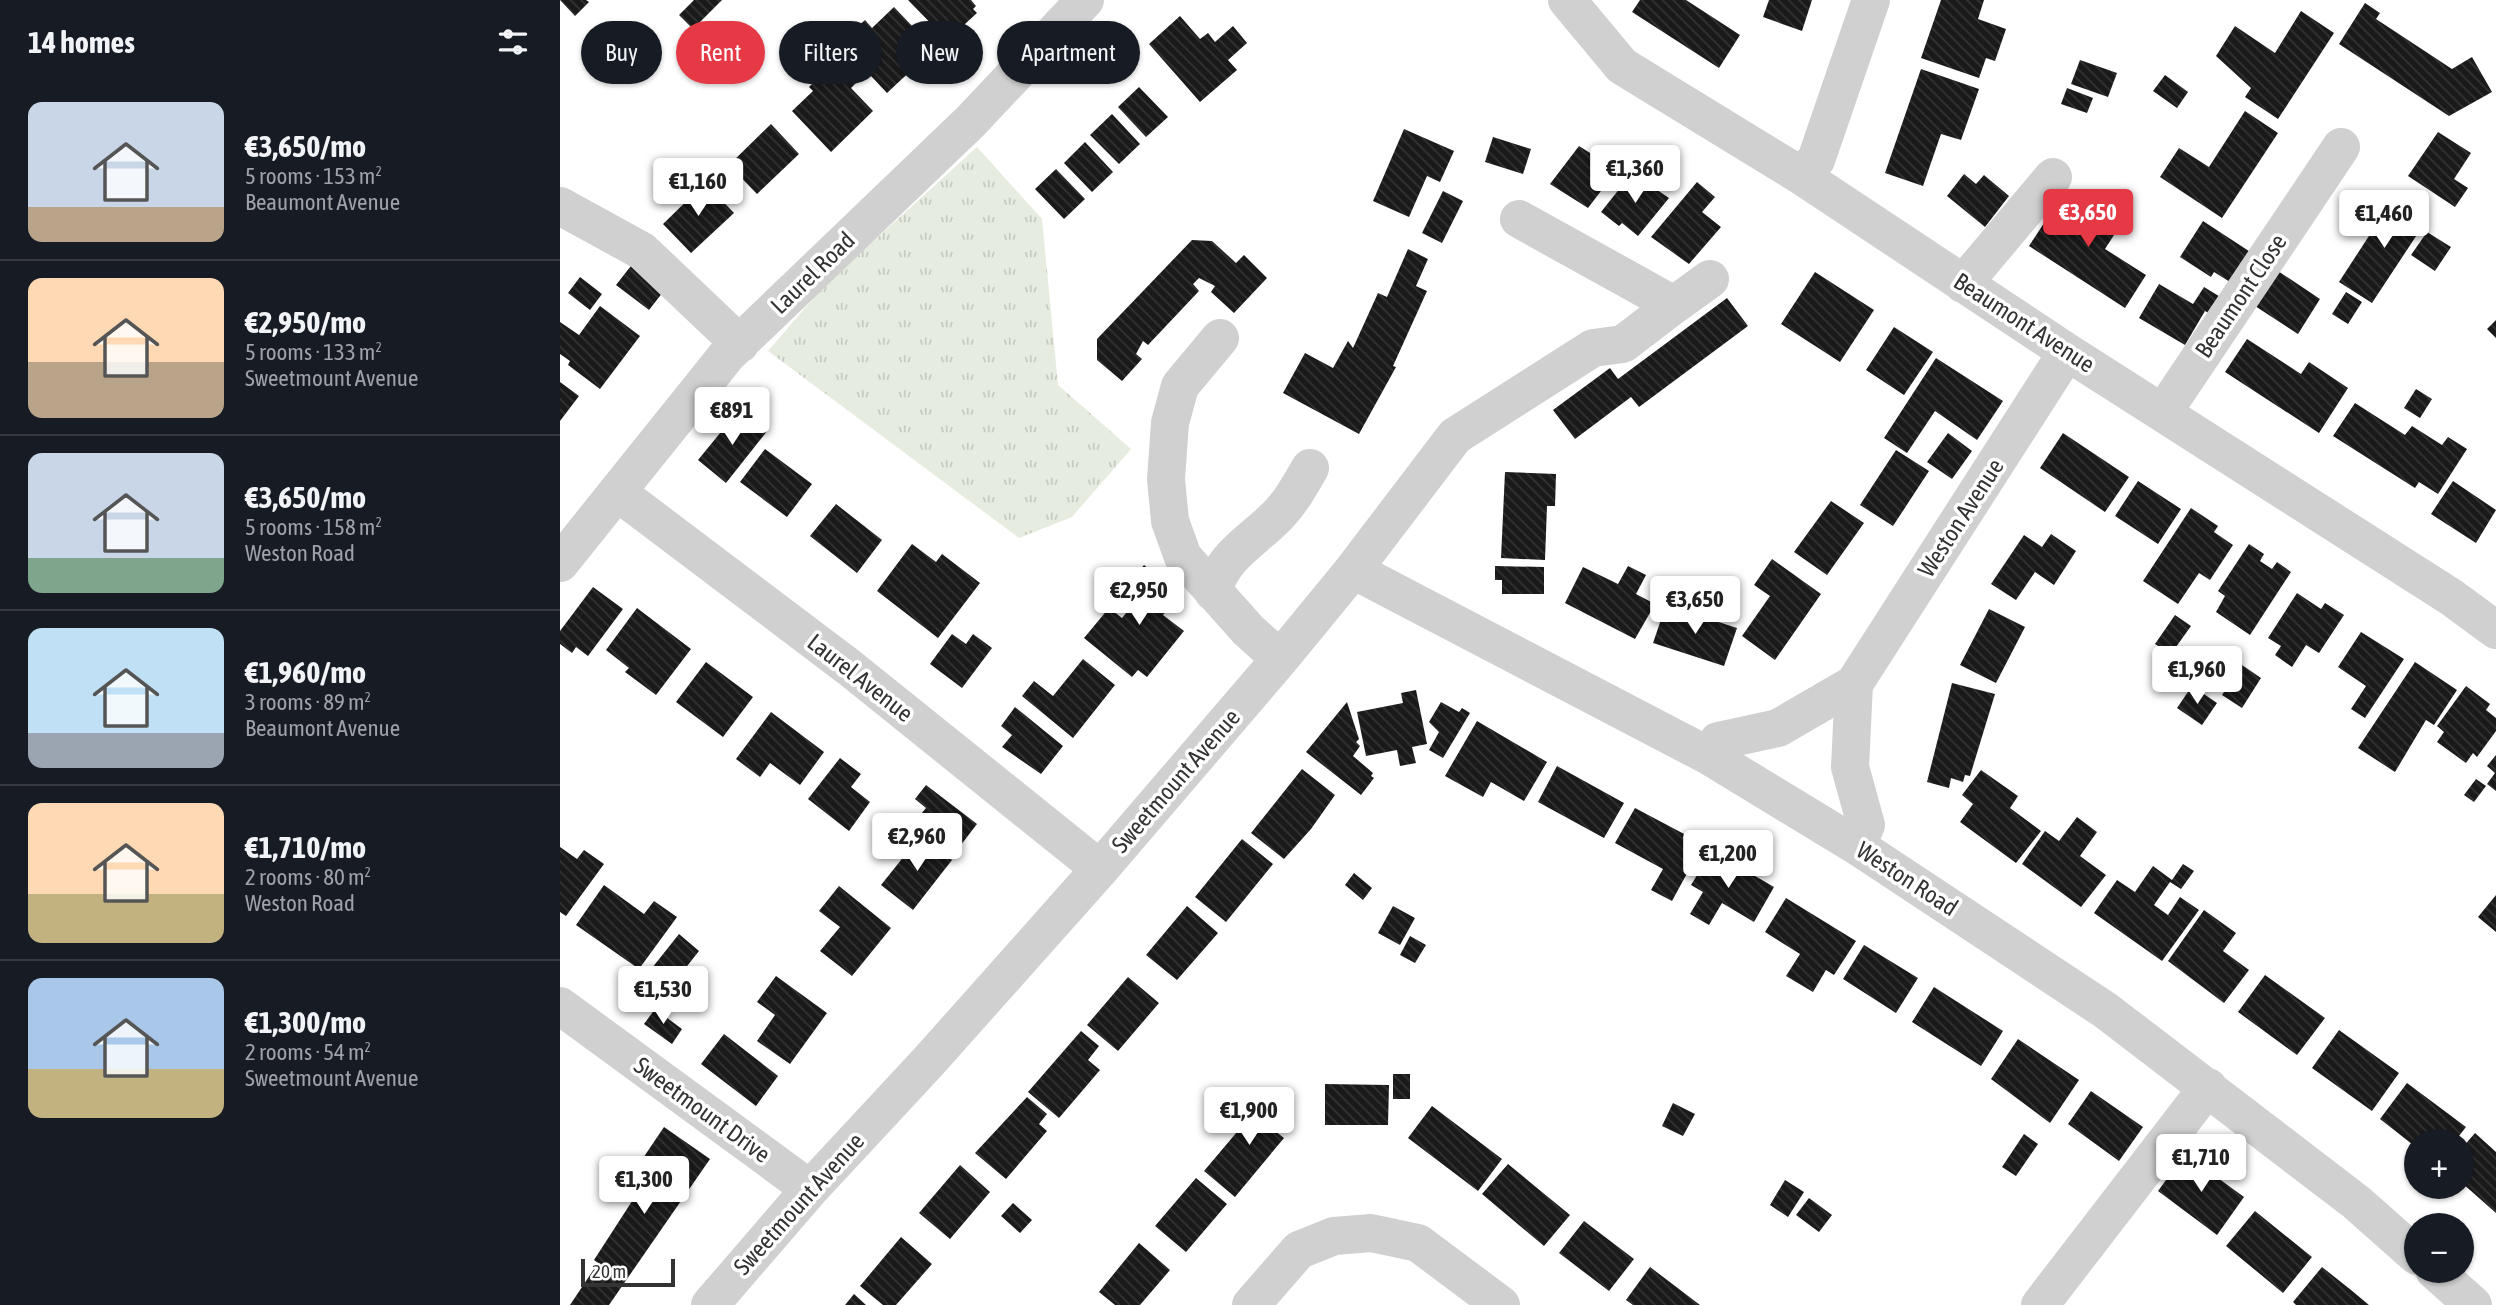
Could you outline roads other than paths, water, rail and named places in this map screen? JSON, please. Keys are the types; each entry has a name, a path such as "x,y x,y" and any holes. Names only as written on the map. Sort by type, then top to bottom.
{"street":[{"name":"Laurel Road","path":"560,562 727,355 971,121 1085,0"},
{"name":"Beaumont Avenue","path":"1567,0 1622,66 1800,175 2067,352 2164,411 2451,597 2496,630"},
{"path":"1800,175 1816,160 1871,0"},
{"name":"Beaumont Close","path":"2164,411 2341,146"},
{"path":"1963,284 2053,177"},
{"path":"560,205 642,251 740,344"},
{"path":"1519,219 1674,305"},
{"name":"Sweetmount Avenue","path":"710,1305 810,1189 929,1061 1100,869 1353,570 1455,436 1593,348 1623,344 1710,279"},
{"path":"1220,338 1180,386 1170,423 1166,479 1170,521 1183,557 1213,592 1280,659"},
{"name":"Weston Avenue","path":"1709,756 1718,741 1778,728 1854,684 2067,352"},
{"path":"1213,592 1217,574 1243,544 1275,518 1310,468"},
{"name":"Laurel Avenue","path":"617,492 850,668 1100,869"},
{"name":"Weston Road","path":"1353,570 1709,756 1857,846 2105,1010 2356,1202 2404,1244"},
{"name":"Weston Avenue","path":"1854,684 1850,767 1866,824 1857,846"},
{"name":"Sweetmount Drive","path":"560,1006 810,1189"},
{"path":"2040,1305 2208,1087"},
{"path":"1251,1305 1299,1250 1334,1236 1371,1233 1418,1243 1501,1305"},
{"path":"2448,1283 2473,1305"}]}
